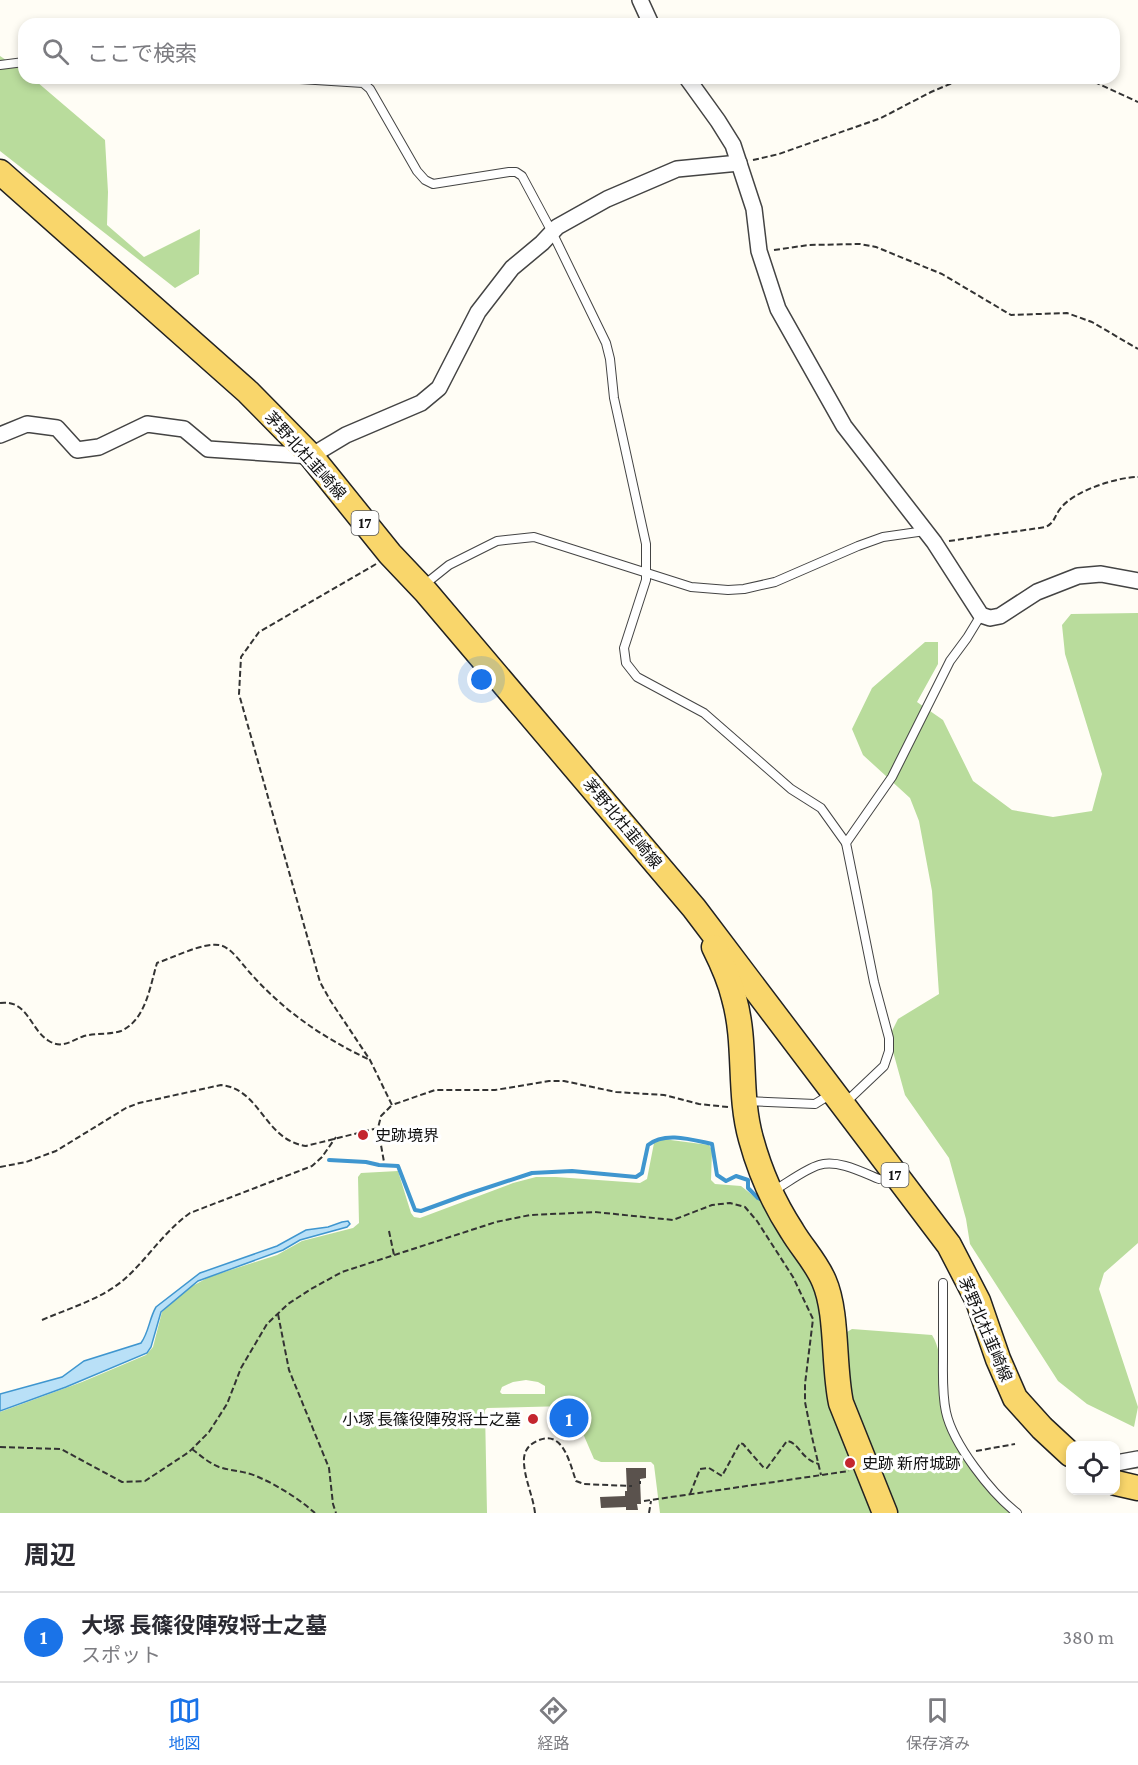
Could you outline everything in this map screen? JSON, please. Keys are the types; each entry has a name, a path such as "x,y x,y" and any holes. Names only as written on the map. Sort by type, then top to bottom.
{"main road":[{"name":"茅野北杜韮崎線","path":"0,172 248,392 311,456 390,554 422,587 694,908 769,1004 837,1099 949,1245 978,1301 998,1359 1015,1398 1042,1428 1066,1450"},
{"name":"茅野北杜韮崎線","path":"694,908 721,961 735,999 750,1137 770,1193 792,1232 817,1266 827,1290 841,1402 885,1513"},
{"path":"1120,1484 1138,1488"}],"street":[{"path":"640,0 648,18"},
{"path":"691,84 733,145 753,209 759,251 778,309 844,426 930,536 981,615 990,618 1000,616 1037,592 1078,576 1101,574 1138,581"},
{"path":"0,435 27,424 57,428 77,450 99,447 147,424 184,429 208,449 311,456 346,435 421,404 440,388 478,312 512,268 552,232 607,199 678,170 739,163"},
{"path":"1120,1462 1138,1459"}],"lane":[{"path":"0,65 18,63"},
{"path":"364,84 370,89 417,171 426,180 433,184 516,172 522,176 606,343 614,398 646,544 647,573 624,648 626,663 637,677 704,713 791,789 821,808 846,843 874,982 889,1038 889,1051 884,1066 837,1099 815,1104 745,1105"},
{"path":"422,587 449,565 497,541 534,537 691,587 728,590 775,582 883,537 930,536"},
{"path":"846,843 892,777 950,661 981,615"},
{"path":"770,1193 819,1165 833,1164 855,1169 879,1179"},
{"path":"943,1282 943,1386 946,1411 952,1431 987,1484 1005,1504 1017,1513"}],"path":[{"path":"739,163 779,154 881,118 950,84"},
{"path":"1099,84 1138,102"},
{"path":"759,251 809,245 860,244 876,247 942,274 1011,315 1067,313 1092,322 1138,350"},
{"path":"930,536 1046,527 1054,523 1061,508 1088,488 1138,477"},
{"path":"390,554 366,571 259,632 241,657 239,694 320,982 370,1060 392,1106"},
{"path":"0,1003 14,1004 21,1008 45,1039 54,1044 67,1044 90,1035 121,1030 135,1019 142,1009 158,963 205,946 221,945 228,949 294,1016 340,1046 370,1060"},
{"path":"384,1162 378,1128 381,1116 392,1106 435,1090 503,1089 549,1081 616,1092 663,1095 699,1104 745,1105"},
{"path":"0,1167 26,1162 56,1151 126,1108 220,1085 232,1086 242,1092 283,1138 295,1144 306,1146 378,1128"},
{"path":"42,1320 106,1293 128,1276 174,1224 190,1213 312,1166 322,1157 336,1137"},
{"path":"0,1447 61,1449 122,1482 145,1481 192,1449 209,1432 227,1404 241,1368 267,1324 288,1304 342,1272 496,1222 530,1215 595,1212 673,1220 712,1205 730,1203 745,1207 757,1221 793,1277 813,1319 805,1393 821,1475"},
{"path":"390,1231 393,1255"},
{"path":"278,1314 289,1370 329,1468 336,1513"},
{"path":"535,1513 524,1461 525,1451 541,1438 556,1440 564,1448 576,1481 584,1484 632,1486"},
{"path":"690,1494 700,1469 709,1468 722,1476 740,1443 764,1468 767,1468 787,1441 791,1441 806,1459 819,1464"},
{"path":"866,1466 1015,1444"},
{"path":"192,1449 208,1462 219,1467 254,1475 303,1502 315,1513"},
{"path":"644,1500 831,1473"},
{"path":"649,1513 651,1500"}],"green space":[{"path":"0,56 18,68 18,84 39,84 105,140 107,225 144,257 200,229 199,274 175,288 0,151"},
{"path":"1138,613 1138,1243 1104,1273 1099,1289 1138,1407 1134,1427 1087,1404 1058,1381 970,1244 966,1219 949,1158 905,1095 889,1037 898,1019 939,994 932,891 919,821 910,798 863,755 852,729 872,688 925,642 938,642 938,664 917,702 943,720 973,781 1012,810 1053,817 1092,811 1102,774 1065,654 1062,625 1071,614"},
{"path":"663,1139 709,1145 712,1150 711,1180 715,1184 741,1186 766,1206 814,1277 878,1513 660,1513 654,1465 651,1462 601,1462 594,1459 572,1408 568,1406 487,1408 485,1410 487,1513 0,1513 0,1412 82,1382 146,1355 153,1347 162,1312 187,1289 209,1277 277,1255 302,1241 353,1228 359,1223 358,1177 361,1173 398,1171 411,1213 414,1217 420,1218 513,1183 536,1177 640,1183 647,1179 654,1143","holes":["526,1380 545,1386 545,1394 502,1394 500,1392 502,1387 513,1382"]},
{"path":"852,1329 932,1335 939,1353 942,1413 952,1439 991,1494 1010,1513 893,1513 849,1398 843,1339"}],"water":[{"path":"348,1221 350,1224 347,1227 300,1240 283,1250 198,1281 161,1312 151,1347 147,1353 66,1387 0,1411 0,1394 62,1377 84,1361 141,1343 156,1307 200,1273 277,1246 306,1230 328,1227"}],"building":[{"path":"626,1468 646,1468 646,1478 640,1479 641,1504 637,1504 638,1510 626,1510 626,1507 601,1508 600,1497 625,1496 625,1491 627,1491"}],"waterway":[{"path":"329,1160 398,1166 415,1210 421,1211 532,1173 572,1171 636,1177 642,1173 648,1145 662,1138 671,1137 712,1144 717,1175 726,1181 736,1176 748,1180 748,1188 764,1201"}],"place":[{"name":"史跡境界","path":"363,1135"},
{"name":"大塚 長篠役陣歿将士之墓","path":"569,1418"},
{"name":"小塚 長篠役陣歿将士之墓","path":"533,1419"},
{"name":"史跡 新府城跡","path":"850,1463"}]}
